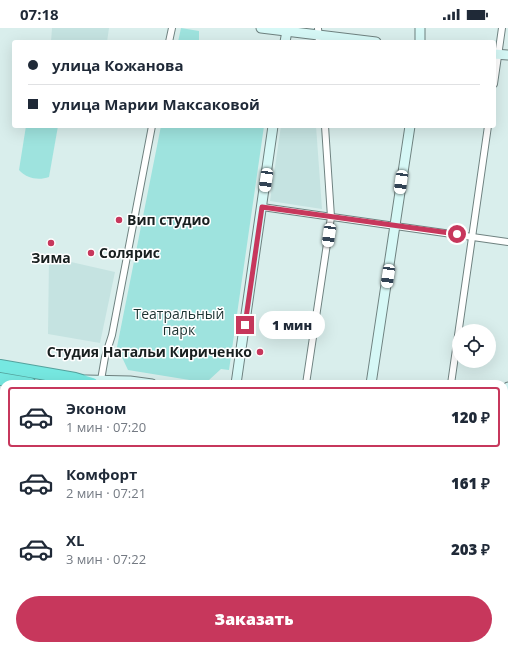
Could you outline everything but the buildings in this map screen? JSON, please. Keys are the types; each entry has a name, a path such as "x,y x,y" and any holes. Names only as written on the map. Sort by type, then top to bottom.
{"highway":[{"path":"0,366 75,380"}],"street":[{"path":"169,40 172,28"},
{"path":"261,28 360,40"},
{"path":"420,28 420,40"},
{"path":"502,28 496,54 508,56"},
{"path":"285,40 287,31"},
{"path":"98,380 112,336 152,128"},
{"path":"237,380 273,128"},
{"path":"307,380 332,217 325,128"},
{"path":"372,380 410,128"},
{"path":"452,380 488,128"},
{"path":"262,207 508,242"}],"shaded area":[{"path":"52,28 109,28 107,40 51,40"},
{"path":"281,128 316,128 322,209 270,201"},
{"path":"49,257 115,272 100,343 48,334"}],"green space":[{"path":"181,28 199,31 199,40 178,40"},
{"path":"26,128 58,128 49,177 41,179 32,178 19,170"},
{"name":"Театральный парк","path":"161,128 264,128 229,370 221,369 209,380 190,380 128,370 120,353 116,352"}],"place":[{"name":"Вип студио","path":"119,220"},
{"name":"Зима","path":"51,243"},
{"name":"Солярис","path":"91,253"},
{"name":"Студия Натальи Кириченко","path":"260,352"}],"route":[{"path":"245,325 262,207 457,234"}]}
